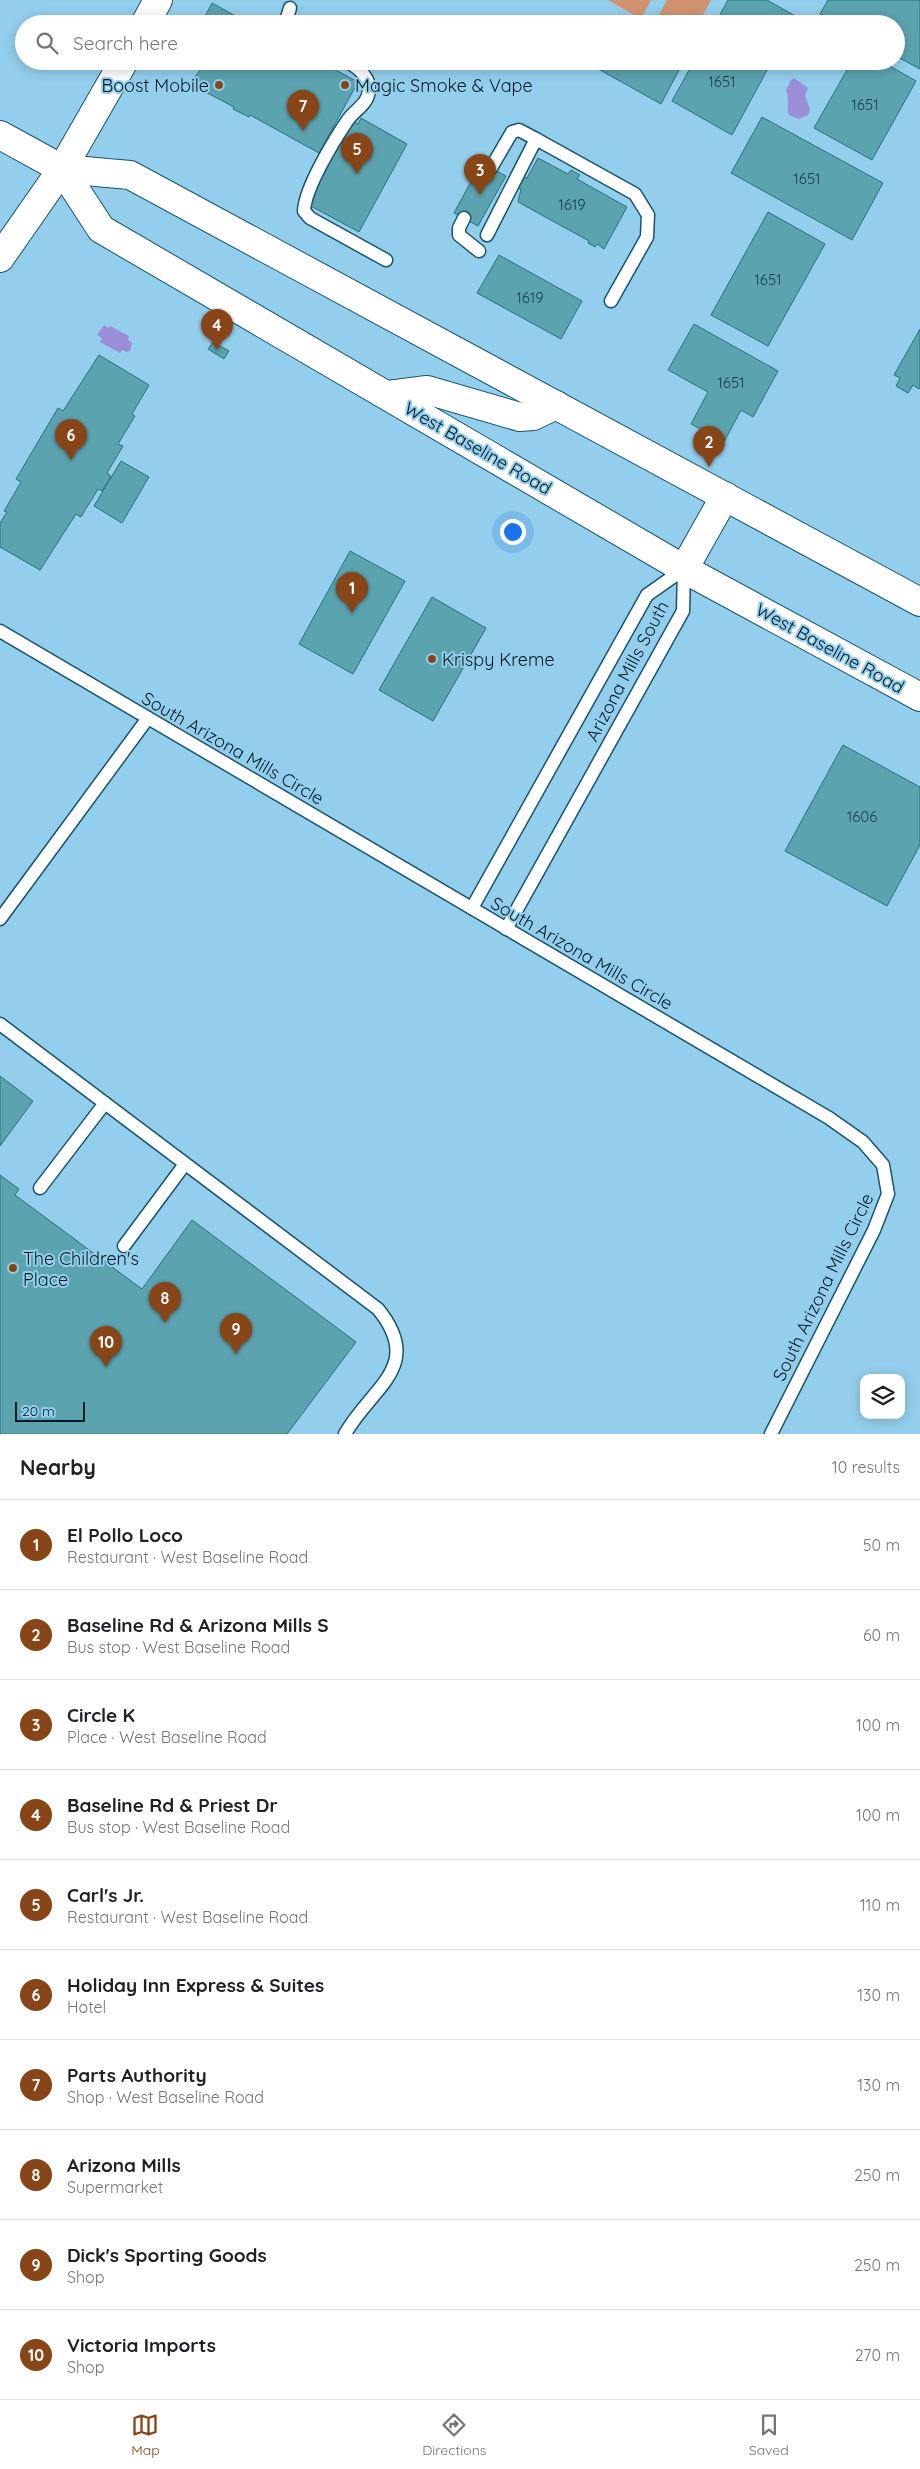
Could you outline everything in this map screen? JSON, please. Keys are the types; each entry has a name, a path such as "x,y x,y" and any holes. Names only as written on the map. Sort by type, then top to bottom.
{"main road":[{"path":"150,15 158,0"},
{"path":"0,258 62,169 119,70"},
{"name":"West Baseline Road","path":"0,135 62,169 130,175 920,602"},
{"name":"West Baseline Road","path":"62,169 100,229 684,569 920,697"},
{"path":"388,395 427,390 520,417 533,416 556,405"},
{"path":"684,569 725,496"}],"lane":[{"path":"288,15 290,8"},
{"path":"358,70 368,80 369,90 360,108 348,119 306,194 304,211 310,218 386,260"},
{"path":"491,168 512,132 519,130 635,194 648,215 647,237 611,301"},
{"path":"487,235 536,139"},
{"path":"464,218 459,228 460,235 478,251"},
{"name":"Arizona Mills South","path":"472,908 646,595 684,569"},
{"name":"Arizona Mills South","path":"506,929 683,611 684,569"},
{"name":"South Arizona Mills Circle","path":"0,631 829,1118 863,1142 883,1165 888,1194 874,1230 772,1434"},
{"path":"0,919 148,718"},
{"path":"0,1024 378,1309 390,1324 397,1343 396,1359 388,1378 345,1434"},
{"path":"40,1188 105,1103"},
{"path":"124,1246 185,1164"}],"shaded area":[{"path":"608,0 651,0 643,15 634,15"},
{"path":"667,0 711,0 703,15 659,15"},
{"path":"794,78 808,88 805,95 810,110 808,115 799,119 789,115 788,110 786,90"},
{"path":"104,325 108,328 110,326 129,336 128,340 132,343 130,351 122,350 120,353 100,342 102,338 97,335"}],"building":[{"path":"728,0 767,0 793,15 720,15"},
{"path":"828,0 920,0 920,69 905,61 905,15 820,14"},
{"path":"212,3 234,15 206,15"},
{"path":"200,70 336,70 358,82 319,153 250,115 249,117 233,109 234,107 192,85 195,81 193,80"},
{"path":"600,70 679,70 661,104"},
{"path":"689,70 767,70 732,135 672,101"},
{"path":"847,70 897,70 916,81 872,160 814,128"},
{"path":"762,117 883,183 852,240 731,173"},
{"path":"361,118 407,144 359,232 307,204 352,121 358,124"},
{"path":"538,158 568,174 571,170 580,175 577,179 627,207 604,249 597,244 595,247 588,243 589,241 518,202 521,189 516,187 522,176 527,178"},
{"path":"481,163 506,176 478,226 454,213"},
{"path":"768,212 825,244 768,346 711,315"},
{"path":"499,255 582,301 561,339 477,293"},
{"path":"694,324 778,371 753,417 741,410 724,442 691,424 708,392 668,370"},
{"path":"920,329 920,387 919,389 913,385 908,393 896,386 900,378 894,375"},
{"path":"213,342 229,351 224,359 208,349"},
{"path":"99,355 149,385 132,414 135,416 118,444 123,446 107,473 111,476 102,491 98,489 81,517 76,514 40,570 0,547 0,523 7,512 4,511 21,482 16,479 58,408 63,411"},
{"path":"121,461 149,477 122,523 94,506"},
{"path":"350,551 405,581 353,674 299,644"},
{"name":"Krispy Kreme","path":"432,597 486,628 433,721 379,690"},
{"path":"843,745 920,787 920,845 887,906 785,851"},
{"path":"0,1076 33,1101 0,1146"},
{"path":"0,1175 19,1189 15,1195 142,1289 192,1220 356,1342 287,1434 0,1434"}],"place":[{"name":"Boost Mobile","path":"219,85"},
{"name":"Magic Smoke & Vape","path":"345,85"},
{"name":"Parts Authority","path":"303,131"},
{"name":"Carl's Jr.","path":"357,174"},
{"name":"Circle K","path":"480,195"},
{"name":"Baseline Rd & Priest Dr","path":"217,350"},
{"name":"Holiday Inn Express & Suites","path":"71,460"},
{"name":"Baseline Rd & Arizona Mills S","path":"709,467"},
{"name":"El Pollo Loco","path":"352,613"},
{"name":"Krispy Kreme","path":"432,659"},
{"name":"The Children's Place","path":"13,1268"},
{"name":"Arizona Mills","path":"165,1323"},
{"name":"Dick's Sporting Goods","path":"236,1354"},
{"name":"Victoria Imports","path":"106,1367"}]}
